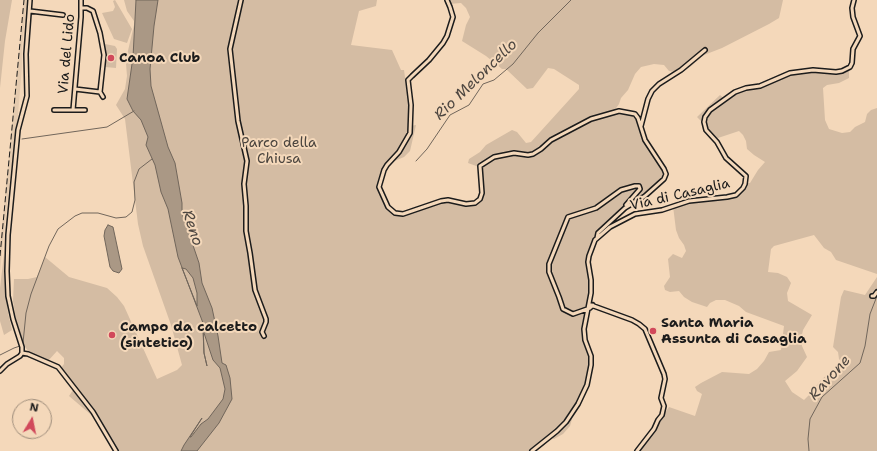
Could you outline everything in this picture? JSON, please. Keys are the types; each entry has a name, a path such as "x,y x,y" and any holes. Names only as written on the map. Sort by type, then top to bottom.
{"street":[{"path":"0,371 22,353 22,347 13,319 8,296 7,271 8,235 18,130 27,96 26,54 30,0"},
{"name":"Via del Lido","path":"73,110 82,8 81,0"},
{"path":"241,0 230,49 238,121 247,160 244,184 246,231 255,290 266,319 262,332 264,336"},
{"path":"447,0 453,17 447,36 434,54 408,82 411,105 410,132 399,152 384,170 379,187 383,198 390,209 400,214 410,213 441,201 448,200 466,204 476,203 480,199 482,193 480,166 494,156 505,154 533,154 551,140 591,119 619,111 635,114 638,118 645,140 664,169 665,177 645,196 625,208"},
{"name":"Via di Casaglia","path":"532,451 566,422 578,404 587,385 591,365 584,329 590,297 591,280 588,262 597,238 610,227 635,214 662,210 689,201 736,195 743,188 746,176 726,158 717,142 706,130 704,122 705,117 710,110 735,92 746,88 760,86 790,73 813,70 836,72 850,67 852,63 853,50 860,36 853,17 852,8 854,0"},
{"path":"82,8 90,8 93,10 100,33 104,55 100,92"},
{"path":"30,11 64,15"},
{"path":"640,128 648,99 652,91 658,84 681,70 705,50"},
{"path":"75,89 100,92 104,97"},
{"path":"54,110 85,110"},
{"path":"593,305 590,308 573,314 563,309 560,297 548,270 549,264 568,217 596,208 621,190 639,186 640,189 625,208 598,233 597,238"},
{"path":"872,296 874,296 877,292"},
{"path":"590,297 593,305"},
{"path":"588,303 632,320 645,329 664,374 665,379 661,398 664,406 662,415 654,429 637,451"},
{"path":"22,353 28,354 58,367 97,418 116,451"}],"shaded area":[{"path":"24,0 27,0 22,47 22,67 17,126 0,271 0,248"},
{"path":"136,0 158,0 150,69 151,86 168,147 175,163 182,203 182,213 199,263 202,283 212,308 222,363 226,365 230,378 232,399 219,423 197,451 181,451 202,418 190,437 201,424 208,419 223,399 225,389 220,368 213,360 203,331 203,323 186,278 197,306 197,293 193,278 186,269 182,268 178,257 168,209 161,192 155,165 146,145 148,137 141,120 133,111 127,99 133,57"},
{"path":"108,225 113,227 122,269 119,273 113,271 110,267 104,236"}],"green space":[{"path":"0,0 12,0 5,41 0,88"},
{"path":"115,0 132,29 127,43 114,39 102,13 113,11 115,7 113,1"},
{"name":"Parco della Chiusa","path":"124,0 377,0 376,6 359,11 351,45 392,50 401,70 404,70 408,83 411,112 410,126 416,125 410,151 404,157 387,164 379,185 385,201 394,213 402,215 442,200 462,204 476,201 483,184 479,170 484,163 479,167 468,163 469,159 480,152 486,145 512,130 517,132 526,143 531,142 579,89 579,85 554,69 548,68 533,88 527,89 506,69 502,69 486,56 462,41 466,25 470,17 466,8 461,3 449,4 447,0 783,0 779,18 722,48 704,55 681,73 669,71 664,65 654,64 641,67 635,74 628,90 621,98 614,111 633,113 637,116 665,173 659,186 635,201 609,221 597,237 587,263 591,274 585,336 592,359 588,378 578,399 567,416 572,419 570,426 563,434 554,439 548,437 533,451 112,451 115,447 96,419 69,396 75,387 61,368 64,364 64,358 57,351 48,361 31,354 25,347 16,319 13,301 14,279 28,279 37,277 45,257 69,277 107,288 117,297 124,306 157,379 177,370 182,365 171,325 143,246 138,224 125,119 116,105 125,89 127,76 127,55 134,25 134,21 127,11"},
{"name":"Canoa Club","path":"105,44 115,46 117,49 116,68 105,67"},
{"path":"824,68 830,71 849,69 849,78 839,83 827,85 823,88 825,120 829,129 842,133 850,132 855,127 865,122 867,114 871,110 877,108 877,274 836,260 831,252 824,248 814,235 774,246 771,249 768,272 778,273 787,277 791,283 787,293 788,301 812,315 803,330 801,339 802,346 807,357 797,371 785,381 792,392 804,400 819,382 831,371 843,364 839,359 838,352 833,347 841,297 844,290 865,295 877,277 877,451 639,451 669,407 695,416 702,394 697,391 695,387 722,372 749,374 757,369 769,352 781,350 784,326 746,312 739,306 725,300 716,300 710,303 707,307 692,302 684,297 679,291 670,292 665,290 664,286 670,277 668,259 673,254 682,258 686,251 676,230 673,206 701,198 736,195 741,190 744,183 750,183 765,162 747,149 746,141 739,131 715,139 706,130 703,123 697,117 720,95 727,101 737,91 758,87 785,76"},
{"path":"4,254 5,291 12,330 4,335 0,321 0,288"}],"waterway":[{"name":"Rio Meloncello","path":"416,161 427,149 450,115 469,105 483,84 494,80 513,64 538,33 571,0"},
{"path":"22,139 107,127 134,111"},
{"path":"23,343 26,313 31,294 49,246 58,229 75,216 82,213 98,213 116,218 126,217 132,212 135,200 134,182 139,169 152,159"},
{"name":"Ravone","path":"809,451 808,439 810,419 822,397 860,363 865,346 870,314 877,296"},
{"path":"0,355 20,346"}],"railway":[{"path":"0,256 24,0"}],"place":[{"name":"Canoa Club","path":"111,58"},
{"name":"Santa Maria Assunta di Casaglia","path":"653,331"},
{"name":"Campo da calcetto (sintetico)","path":"112,335"}],"water label":[{"name":"Reno","path":"192,228"}]}
